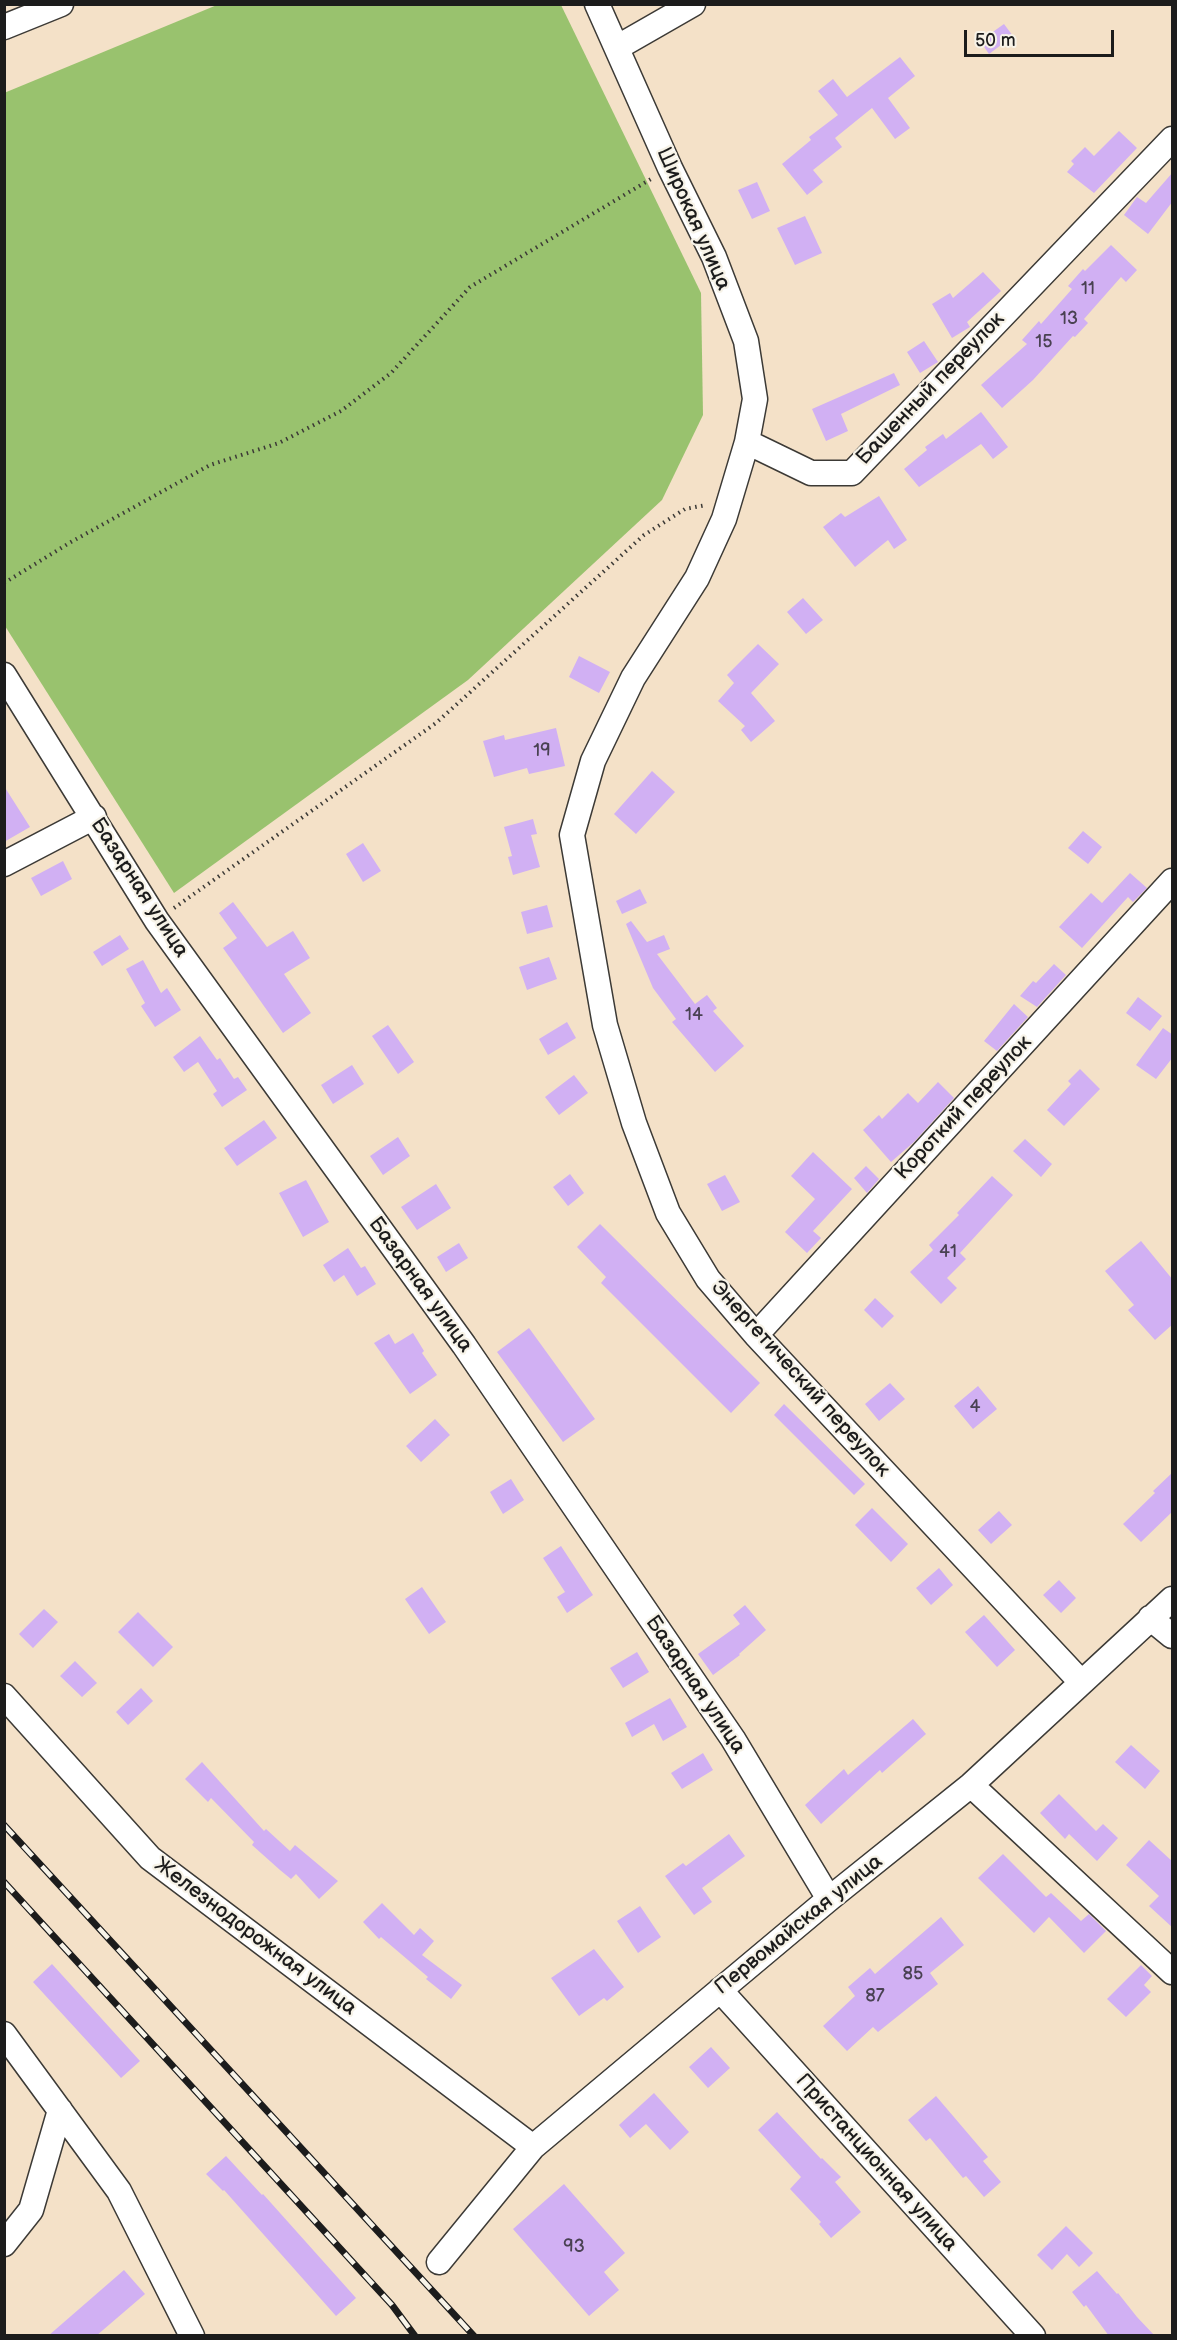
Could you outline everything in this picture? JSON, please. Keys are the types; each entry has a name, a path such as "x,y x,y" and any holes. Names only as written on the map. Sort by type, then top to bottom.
{"street":[{"path":"4,27 61,4"},
{"name":"Широкая улица","path":"597,4 670,168 714,257 746,341 754,399 747,442"},
{"path":"618,48 693,4"},
{"name":"Башенный переулок","path":"747,442 811,473 852,473 1173,139"},
{"path":"730,499 747,442"},
{"name":"Энергетический переулок","path":"730,499 724,519 697,578 633,678 593,761 572,835 605,1024 634,1124 668,1213 708,1279 756,1335 1081,1682"},
{"name":"Базарная улица","path":"4,675 157,921 464,1345 733,1739 829,1899"},
{"path":"4,864 94,817"},
{"name":"Короткий переулок","path":"756,1335 1173,881"},
{"name":"Первомайская улица","path":"439,2262 533,2147 829,1899 970,1785 1173,1599"},
{"path":"1150,1618 1173,1636"},
{"name":"Железнодорожная улица","path":"4,1696 150,1858 533,2147"},
{"path":"970,1785 1173,1972"},
{"name":"Пристанционная улица","path":"720,1990 1033,2336"},
{"path":"4,2034 118,2191 192,2336"},
{"path":"4,2244 31,2210 60,2110"}],"path":[{"path":"4,583 71,542 210,465 279,443 341,411 392,373 470,287 670,168"},
{"path":"157,921 436,723 644,535 685,509 730,499"}],"green space":[{"path":"217,5 561,5 701,293 703,415 662,500 468,680 174,893 5,626 4,93"}],"building":[{"path":"1004,24 1013,36 989,54 980,41"},
{"path":"900,57 915,76 888,98 910,128 895,139 872,108 835,138 842,147 813,170 823,182 807,195 782,164 811,140 809,137 838,115 818,91 833,79 847,97"},
{"path":"1119,131 1137,148 1094,193 1067,172 1074,164 1071,161 1085,147 1094,156"},
{"path":"1173,172 1173,201 1148,234 1124,215 1137,197 1146,203"},
{"path":"757,182 770,211 752,219 738,190"},
{"path":"805,216 822,253 795,265 777,228"},
{"path":"1111,245 1137,270 1126,282 1121,277 1084,319 1088,323 1033,380 1002,408 981,385 1027,344 1022,340 1039,321 1041,324 1072,289 1068,286 1083,269 1085,271"},
{"path":"983,272 1001,291 967,322 970,327 952,338 932,304 950,293 953,298"},
{"path":"924,341 938,362 920,373 907,352"},
{"path":"894,373 900,385 841,414 848,431 826,441 812,409"},
{"path":"981,412 1008,447 993,459 981,444 919,487 904,469 927,450 925,447 943,434 946,439"},
{"path":"879,496 907,540 894,549 888,540 855,567 823,527 841,513 845,517"},
{"path":"803,598 823,620 806,634 787,612"},
{"path":"758,644 779,664 751,693 775,721 751,742 741,730 745,726 718,701 734,683 727,675"},
{"path":"579,656 610,672 599,693 569,677"},
{"path":"556,728 565,766 529,774 527,768 494,777 483,741 504,735 505,740"},
{"path":"652,771 675,792 636,834 614,814"},
{"path":"4,786 30,827 4,842"},
{"path":"533,819 537,834 531,835 540,867 513,875 508,857 512,856 504,827"},
{"path":"1083,831 1102,847 1088,864 1068,848"},
{"path":"363,843 381,871 363,882 346,854"},
{"path":"63,861 72,879 41,896 31,878"},
{"path":"1130,873 1147,888 1133,902 1128,897 1082,948 1059,927 1091,893 1102,903"},
{"path":"640,889 647,903 622,914 616,901"},
{"path":"233,902 267,947 293,931 310,958 284,974 311,1013 283,1033 223,948 237,938 219,913"},
{"path":"547,905 553,927 527,934 521,912"},
{"path":"631,921 647,942 664,935 670,949 657,954 695,1004 707,995 717,1008 713,1011 744,1046 715,1072 672,1022 676,1019 653,988 626,924"},
{"path":"120,935 129,949 102,966 93,952"},
{"path":"549,957 557,979 527,990 519,967"},
{"path":"143,960 161,993 167,988 181,1010 155,1027 141,1006 145,1003 126,969"},
{"path":"1054,964 1066,975 1037,1007 1020,996 1033,981 1036,983"},
{"path":"1138,997 1162,1016 1150,1031 1126,1013"},
{"path":"1014,1004 1028,1017 997,1051 984,1041"},
{"path":"567,1022 576,1038 548,1055 539,1039"},
{"path":"388,1025 414,1062 398,1074 372,1036"},
{"path":"1163,1028 1173,1035 1173,1057 1156,1079 1136,1065"},
{"path":"200,1036 217,1060 220,1058 234,1079 238,1077 247,1090 222,1107 213,1094 217,1091 198,1062 184,1072 173,1057"},
{"path":"352,1065 364,1084 333,1104 321,1085"},
{"path":"1080,1069 1100,1089 1064,1126 1047,1110 1071,1084 1068,1081"},
{"path":"574,1075 588,1093 559,1115 545,1097"},
{"path":"938,1082 954,1098 914,1142 891,1162 863,1130 879,1115 882,1119 908,1093 918,1103"},
{"path":"264,1120 277,1138 237,1166 224,1148"},
{"path":"398,1137 410,1156 383,1175 370,1156"},
{"path":"1025,1139 1052,1164 1041,1177 1013,1151"},
{"path":"813,1152 852,1189 813,1231 821,1238 807,1253 785,1232 815,1199 791,1176"},
{"path":"866,1166 879,1179 867,1193 854,1178"},
{"path":"570,1174 584,1193 568,1206 553,1187"},
{"path":"725,1175 740,1202 722,1211 707,1184"},
{"path":"992,1176 1013,1195 960,1253 966,1259 947,1278 957,1288 941,1304 910,1272 933,1250 929,1245 959,1215 957,1213"},
{"path":"306,1180 329,1222 303,1237 279,1193"},
{"path":"436,1184 451,1208 417,1230 401,1207"},
{"path":"600,1224 760,1383 731,1413 601,1283 606,1277 577,1247"},
{"path":"1141,1241 1173,1280 1173,1324 1155,1340 1128,1310 1134,1305 1105,1271"},
{"path":"459,1243 468,1258 446,1272 437,1257"},
{"path":"348,1248 361,1268 365,1266 376,1284 357,1296 344,1275 334,1282 323,1265"},
{"path":"875,1298 894,1316 882,1328 864,1310"},
{"path":"529,1328 595,1419 563,1442 497,1352"},
{"path":"413,1333 424,1351 422,1353 437,1375 410,1394 374,1343 389,1334 395,1344"},
{"path":"890,1383 905,1399 879,1421 865,1404"},
{"path":"978,1386 997,1409 973,1429 954,1406"},
{"path":"784,1404 865,1484 854,1495 774,1415"},
{"path":"435,1419 450,1435 421,1462 406,1446"},
{"path":"1173,1472 1173,1511 1141,1542 1123,1524"},
{"path":"511,1479 524,1500 503,1514 490,1492"},
{"path":"872,1508 908,1544 891,1562 855,1525"},
{"path":"999,1511 1012,1525 991,1544 978,1530"},
{"path":"561,1546 593,1595 567,1613 557,1597 565,1592 543,1558"},
{"path":"939,1568 953,1585 931,1605 916,1588"},
{"path":"1059,1580 1076,1598 1061,1613 1043,1595"},
{"path":"422,1587 446,1622 429,1634 405,1599"},
{"path":"745,1605 766,1630 740,1655 713,1675 698,1654 740,1624 733,1615"},
{"path":"44,1609 58,1622 33,1648 19,1634"},
{"path":"138,1612 173,1647 153,1667 118,1632"},
{"path":"984,1615 1015,1650 997,1667 965,1632"},
{"path":"637,1652 649,1672 623,1688 610,1668"},
{"path":"75,1661 97,1683 82,1697 60,1676"},
{"path":"141,1688 153,1701 128,1725 116,1712"},
{"path":"670,1698 687,1727 663,1741 654,1724 632,1737 625,1723"},
{"path":"913,1719 926,1734 882,1773 880,1770 821,1824 805,1805 844,1769 848,1775"},
{"path":"1131,1745 1160,1771 1145,1789 1115,1762"},
{"path":"703,1753 713,1770 682,1789 671,1773"},
{"path":"202,1762 264,1831 266,1829 290,1851 295,1845 338,1881 319,1899 296,1874 291,1879 280,1870 252,1845 254,1842 211,1798 208,1802 185,1779"},
{"path":"1059,1794 1096,1831 1103,1824 1118,1838 1097,1861 1069,1834 1065,1839 1040,1813"},
{"path":"729,1834 745,1856 702,1888 712,1902 694,1915 665,1876 683,1863 686,1866"},
{"path":"1149,1840 1173,1862 1173,1928 1149,1906 1159,1896 1126,1865"},
{"path":"1003,1854 1046,1897 1051,1893 1081,1921 1089,1914 1106,1931 1084,1953 1049,1917 1034,1933 978,1878"},
{"path":"382,1903 414,1935 420,1928 434,1941 422,1955 462,1985 451,1999 381,1937 379,1939 363,1922"},
{"path":"640,1906 661,1937 638,1953 617,1921"},
{"path":"941,1917 964,1945 930,1973 938,1984 878,2032 873,2027 847,2051 823,2026 855,1996 848,1987 870,1968 875,1974"},
{"path":"594,1949 624,1987 607,2001 604,1998 579,2016 551,1978"},
{"path":"52,1964 140,2061 121,2078 33,1982"},
{"path":"1141,1965 1152,1976 1144,1985 1151,1992 1126,2017 1107,1999"},
{"path":"711,2047 730,2068 708,2088 689,2067"},
{"path":"654,2093 689,2132 670,2150 646,2124 630,2138 619,2125"},
{"path":"936,2096 988,2157 983,2161 1001,2182 984,2197 966,2176 963,2178 930,2138 926,2141 908,2120"},
{"path":"777,2112 841,2177 835,2182 861,2212 831,2238 819,2224 821,2222 790,2189 801,2177 758,2130"},
{"path":"226,2156 356,2298 336,2316 224,2190 206,2174"},
{"path":"564,2184 625,2253 604,2272 619,2290 589,2316 513,2229"},
{"path":"1066,2226 1093,2253 1079,2267 1067,2254 1052,2270 1037,2255"},
{"path":"124,2270 145,2294 96,2336 48,2336"},
{"path":"1097,2271 1155,2336 1109,2336 1086,2305 1084,2307 1072,2292"}],"railway":[{"path":"4,1825 474,2336"},
{"path":"4,1882 392,2305 415,2336"}]}
